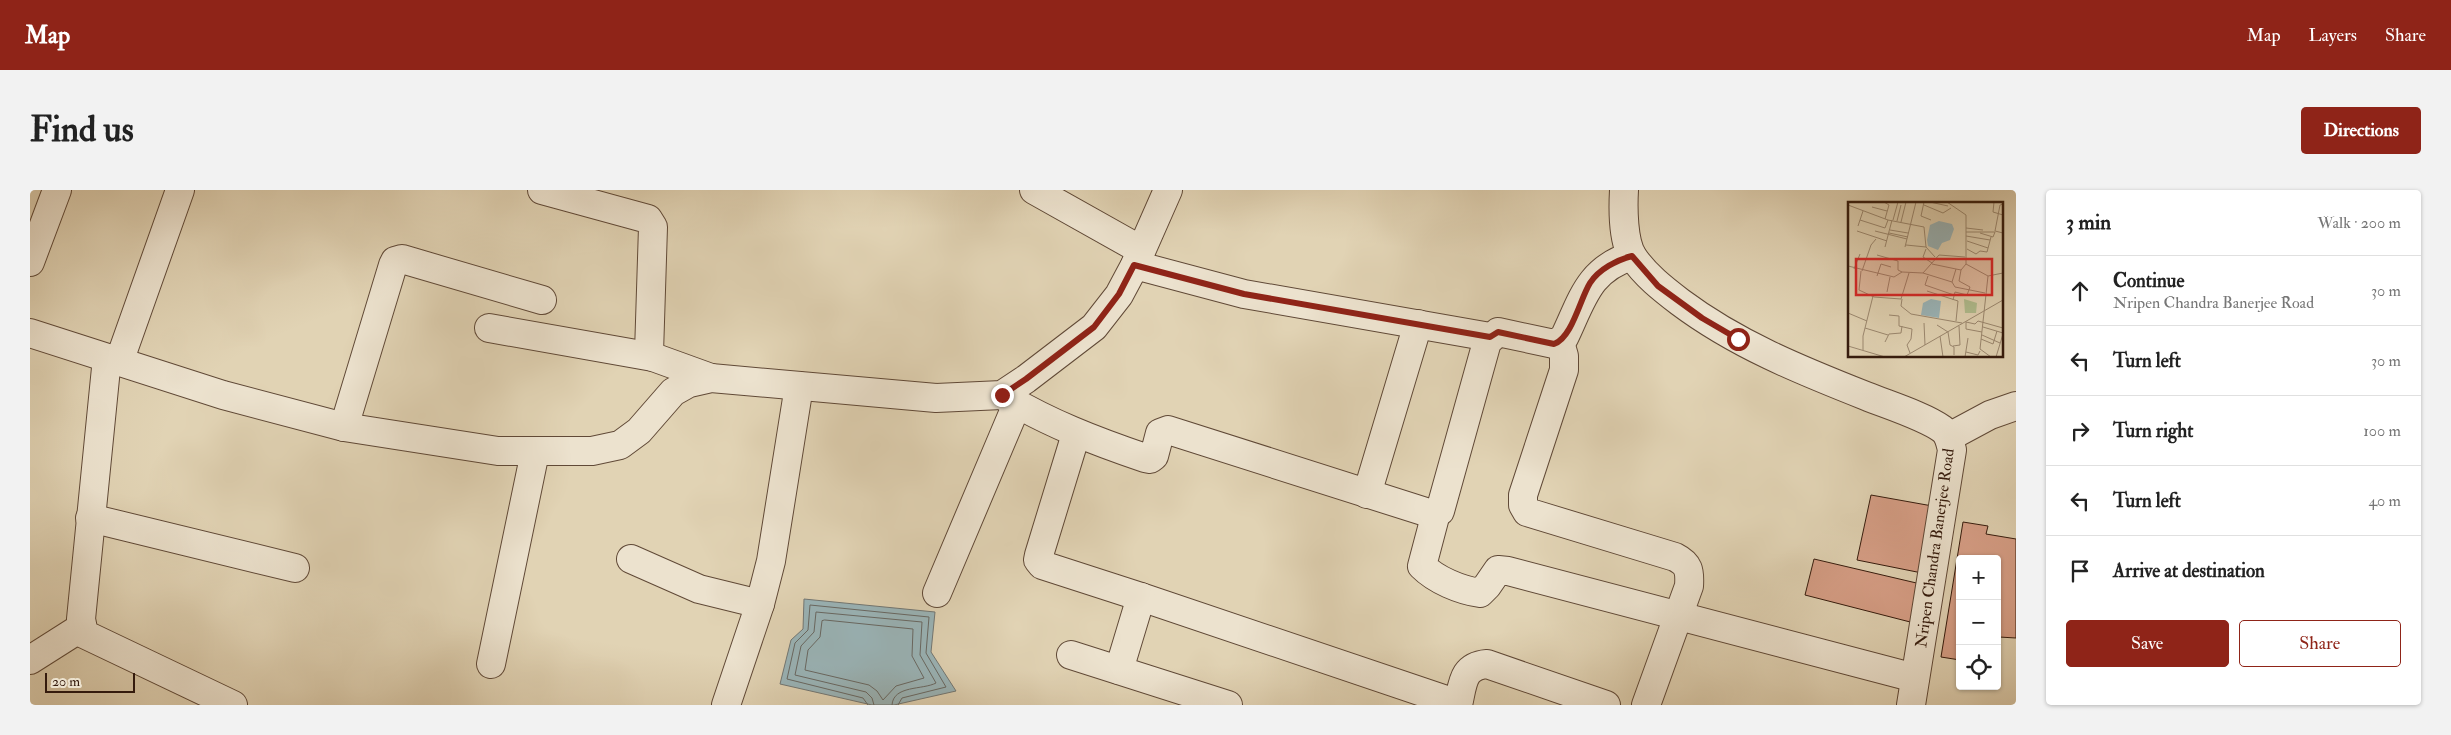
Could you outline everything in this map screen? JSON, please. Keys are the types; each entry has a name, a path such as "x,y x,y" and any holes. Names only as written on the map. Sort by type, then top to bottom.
{"street":[{"path":"30,262 57,190"},
{"path":"180,190 113,360 90,518 82,627 84,634 92,639 233,705"},
{"path":"542,190 648,219 651,222 653,227 648,347 649,353 653,357"},
{"path":"1034,190 1138,257 1244,294 1490,337"},
{"path":"937,593 1009,400 1026,379 1094,327 1119,294 1168,190"},
{"name":"Nripen Chandra Banerjee Road","path":"1624,190 1626,231 1632,256 1658,286 1702,318 1776,359 1910,414 1943,430 1949,437 1952,450 1911,705"},
{"path":"1632,256 1618,260 1591,281 1564,338 1560,342 1554,344 1498,332 1490,337 1487,342 1440,512 1436,514 1422,566 1430,573 1468,591 1480,593 1498,570 1508,571 1915,678"},
{"path":"344,427 393,265 397,260 402,259 542,300"},
{"path":"1367,494 1418,324"},
{"path":"489,328 653,357 710,378 936,398 1009,400 1076,434 1150,459 1154,456 1160,433 1168,430 1429,514 1436,514"},
{"path":"30,333 223,395 344,427 498,451 592,451 620,445 639,431 673,392 689,383 710,378"},
{"path":"1560,342 1564,356 1564,370 1523,495 1523,504 1527,512 1675,557 1685,562 1689,572 1688,586 1679,617 1646,705"},
{"path":"726,705 760,604 771,561 799,386"},
{"path":"1949,437 1990,415 2016,406"},
{"path":"1076,434 1039,555 1039,563 1458,705 1466,674 1476,665 1487,664 1606,705"},
{"path":"491,664 535,452"},
{"path":"90,518 295,568"},
{"path":"630,559 698,589 760,604"},
{"path":"1119,670 1142,597"},
{"path":"30,660 82,627"},
{"path":"1071,655 1228,705"}],"water":[{"path":"804,599 935,612 931,652 956,691 894,705 872,705 780,684 791,640 803,629"}],"building":[{"path":"1871,495 1938,507 1927,574 1857,560"},
{"path":"1963,522 1988,526 1986,534 2016,539 2016,638 2001,637 2001,555 1958,555"},
{"path":"1814,559 1925,585 1918,624 1805,595"},
{"path":"1956,565 1956,659 1941,657"}],"route":[{"path":"1002,395 1094,327 1119,294 1134,265 1207,285 1286,302 1490,337 1498,332 1554,344 1564,338 1591,281 1618,260 1632,256 1658,286 1702,318 1738,339"}]}
